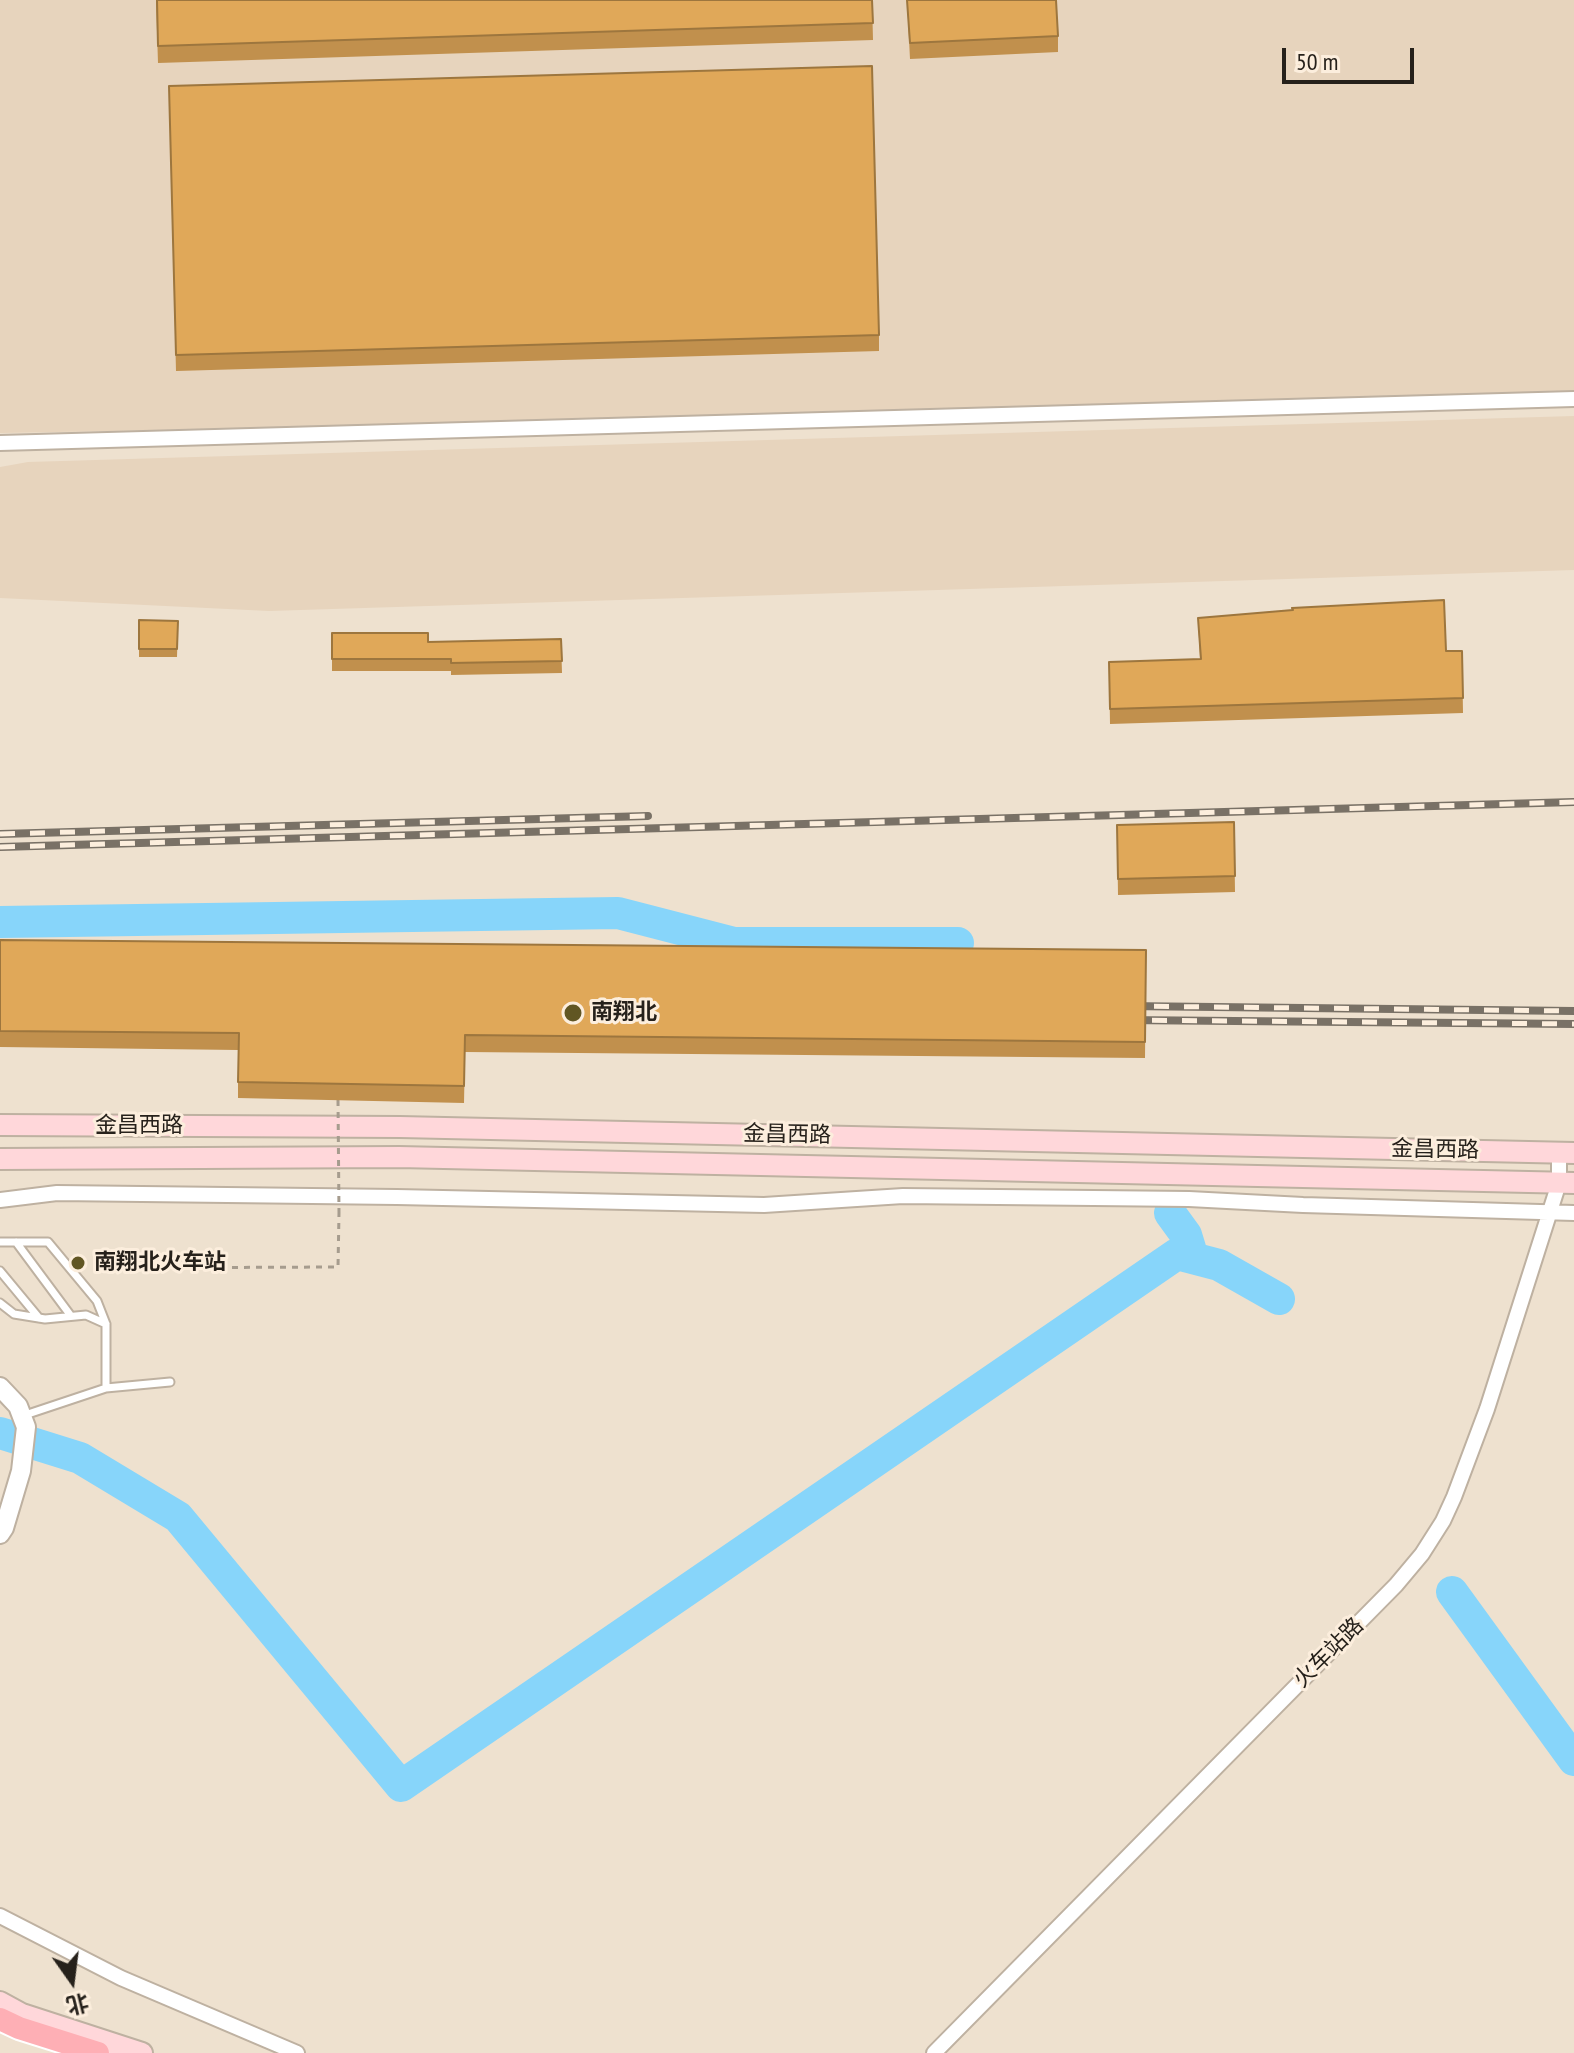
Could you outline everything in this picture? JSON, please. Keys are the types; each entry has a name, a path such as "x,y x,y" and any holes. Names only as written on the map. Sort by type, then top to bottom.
{"main road":[{"name":"金昌西路","path":"0,1125 400,1127 1566,1153"},
{"name":"金昌西路","path":"0,1159 399,1157 1566,1183"},
{"path":"0,2002 22,2014 142,2053"},
{"path":"0,2019 98,2053"}],"street":[{"path":"0,443 1574,399"},
{"name":"火车站路","path":"934,2053 1396,1585 1422,1554 1443,1521 1473,1449 1549,1212 1566,1183 1566,1153"},
{"path":"0,1200 57,1193 88,1193 764,1205 903,1196 1189,1199 1574,1213"},
{"path":"0,1387 18,1406 24,1421 21,1471 0,1534"},
{"path":"0,1916 121,1978 297,2053"}],"lane":[{"path":"0,1242 48,1242 97,1301 106,1324 106,1388"},
{"path":"16,1242 71,1316"},
{"path":"0,1271 39,1318"},
{"path":"0,1303 14,1314 39,1318 86,1315 106,1324"},
{"path":"24,1421 106,1388 170,1382"}],"path":[{"path":"100,1268 338,1267 338,1100"}],"shaded area":[{"path":"0,0 1574,0 1574,396 1005,415 0,433"},
{"path":"1574,416 1574,570 269,611 0,598 0,467 28,462"}],"building":[{"path":"157,0 872,0 873,23 158,46"},
{"path":"907,0 1056,0 1058,36 910,43"},
{"path":"872,66 879,335 176,355 169,86"},
{"path":"1444,600 1446,651 1462,651 1463,698 1110,709 1109,662 1201,659 1198,618 1292,608"},
{"path":"139,620 178,621 177,649 139,649"},
{"path":"332,633 428,633 428,642 561,639 562,661 451,663 451,659 332,659"},
{"path":"1234,822 1235,876 1118,879 1117,825"},
{"name":"南翔北","path":"0,940 1146,950 1145,1042 465,1035 464,1086 238,1082 239,1033 0,1031"}],"waterway":[{"path":"0,922 618,913 734,943 958,943"},
{"path":"1170,1213 1186,1235 1193,1258"},
{"path":"0,1433 80,1458 178,1517 401,1786 1177,1254 1219,1265 1279,1299"},
{"path":"1452,1592 1574,1760"}],"railway":[{"path":"0,847 1574,802"},
{"path":"0,834 648,816"},
{"path":"1124,1006 1574,1011"},
{"path":"1122,1020 1574,1024"}],"place":[{"name":"南翔北","path":"573,1013"},
{"name":"南翔北火车站","path":"78,1263"}]}
